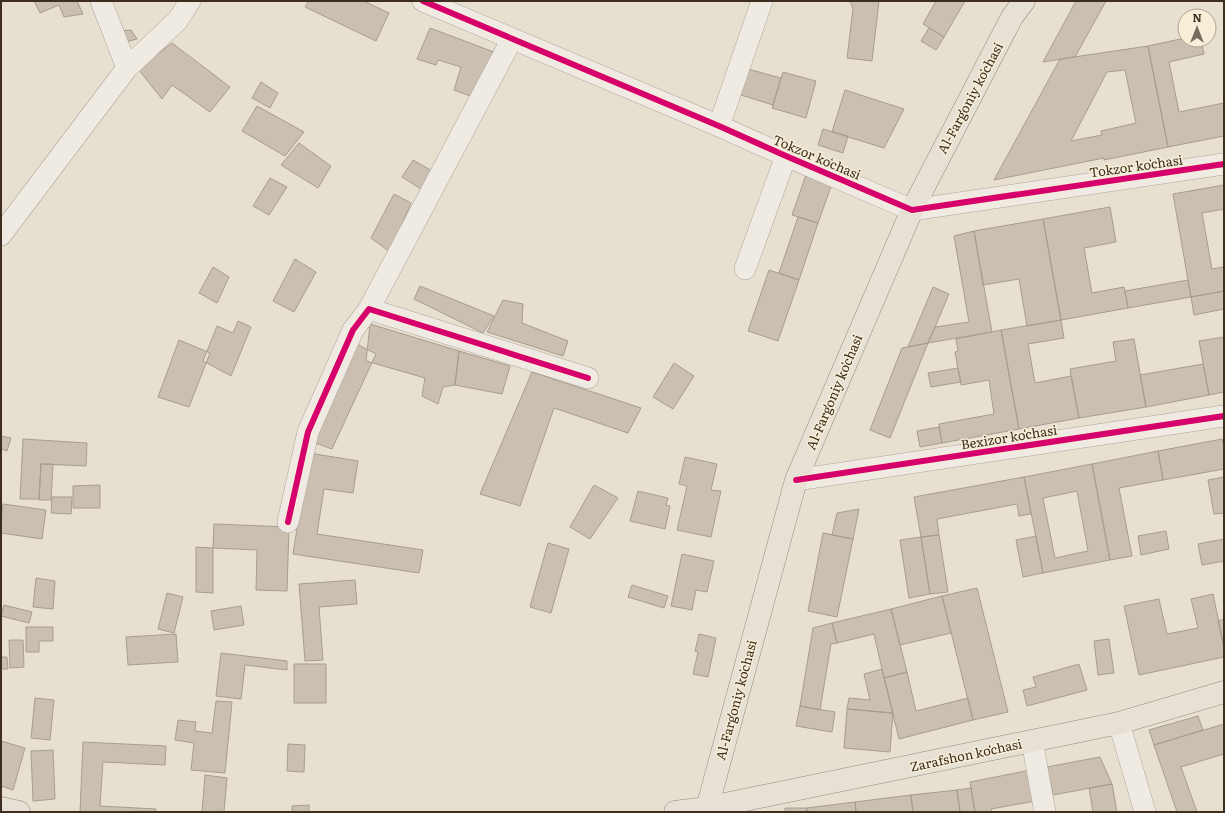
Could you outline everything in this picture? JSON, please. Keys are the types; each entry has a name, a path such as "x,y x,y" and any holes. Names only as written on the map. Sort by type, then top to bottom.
{"main road":[{"name":"Al-Fargʻoniy koʻchasi","path":"706,810 796,480 912,210 1012,17 1024,1"},
{"name":"Zarafshon koʻchasi","path":"675,812 706,810 1119,723 1224,692"},
{"path":"1,808 19,812"}],"street":[{"path":"101,1 127,68"},
{"path":"1,235 127,68 178,20 190,1"},
{"name":"Tokzor koʻchasi","path":"423,1 719,126 912,210 1224,164"},
{"path":"719,126 762,1"},
{"path":"288,522 308,432 353,330 369,309 512,39"},
{"path":"745,269 786,156"},
{"path":"369,309 588,378"},
{"name":"Bexizor koʻchasi","path":"796,480 1224,416"},
{"path":"1119,723 1145,812"},
{"path":"1032,741 1045,812"}],"building":[{"path":"34,1 77,1 83,14 64,17 59,5 40,13"},
{"path":"309,1 364,1 389,13 376,41 305,7"},
{"path":"850,1 879,1 872,61 847,58 853,9"},
{"path":"936,1 965,1 944,37 923,24"},
{"path":"1076,1 1106,1 1075,57 1043,62"},
{"path":"430,28 494,52 470,96 454,90 461,67 438,60 436,65 417,59"},
{"path":"929,28 944,37 936,50 921,41"},
{"path":"131,30 137,39 122,43 120,31"},
{"path":"1177,40 1177,48 1203,48 1204,54 1169,62 1179,112 1224,103 1224,136 1168,147 1148,46"},
{"path":"172,43 230,87 210,112 172,85 162,99 138,69"},
{"path":"1148,46 1168,147 994,180 1060,59","holes":["1125,70 1136,123 1101,131 1102,135 1071,141 1107,72"]},
{"path":"748,69 781,78 773,105 741,95"},
{"path":"783,72 816,81 806,118 772,108"},
{"path":"261,82 278,93 270,108 252,98"},
{"path":"845,90 904,109 884,148 832,132"},
{"path":"257,106 304,132 285,156 242,131"},
{"path":"823,129 848,136 843,153 818,145"},
{"path":"299,143 331,166 318,188 281,165"},
{"path":"413,160 434,172 421,189 402,177"},
{"path":"807,172 833,181 818,223 792,215"},
{"path":"270,178 287,187 269,215 253,206"},
{"path":"1224,185 1224,209 1202,213 1212,269 1224,267 1224,291 1191,297 1173,194"},
{"path":"394,194 411,203 390,252 371,238"},
{"path":"1110,207 1116,242 1084,248 1092,293 1124,287 1128,308 1061,320 1043,219"},
{"path":"798,217 818,223 799,280 779,273"},
{"path":"1043,219 1061,320 1027,326 1019,279 983,285 974,231"},
{"path":"974,231 992,332 928,343 935,327 969,322 954,236"},
{"path":"295,259 316,272 294,312 273,301"},
{"path":"213,267 229,277 217,303 199,293"},
{"path":"769,270 799,280 778,341 748,331"},
{"path":"1188,280 1191,297 1128,308 1125,291"},
{"path":"420,286 494,316 483,333 414,299"},
{"path":"933,287 949,294 928,343 908,347"},
{"path":"1224,291 1224,309 1194,315 1191,297"},
{"path":"503,300 523,304 522,323 568,341 563,356 487,332"},
{"path":"1061,320 1064,338 1028,344 1035,383 1071,376 1079,418 1019,429 1001,330"},
{"path":"238,321 251,327 231,376 203,361 217,326 233,333"},
{"path":"370,324 459,351 455,385 443,387 438,404 422,396 425,378 366,361"},
{"path":"1001,330 1019,429 942,443 939,424 994,414 989,380 961,385 955,352 958,351 956,339"},
{"path":"1224,337 1224,392 1209,395 1199,341"},
{"path":"1134,339 1146,407 1079,418 1070,369 1116,361 1113,342"},
{"path":"179,340 210,353 189,407 158,397"},
{"path":"351,341 376,354 332,449 310,441"},
{"path":"928,343 890,438 870,430 902,348"},
{"path":"459,351 510,366 502,394 455,385"},
{"path":"674,363 694,376 673,409 653,397"},
{"path":"1203,364 1209,395 1146,407 1140,375"},
{"path":"958,368 961,382 931,387 928,373"},
{"path":"532,372 641,408 628,433 554,408 520,506 480,494"},
{"path":"939,427 942,443 920,447 917,431"},
{"path":"1,436 11,438 7,451 1,449"},
{"path":"23,439 87,443 86,466 41,464 39,499 20,499"},
{"path":"1222,439 1224,447 1224,469 1163,480 1158,451"},
{"path":"1158,451 1163,480 1119,488 1132,556 1110,560 1092,464"},
{"path":"309,453 358,461 353,493 324,489 317,534 423,550 419,573 293,554"},
{"path":"685,457 717,464 711,490 721,491 711,537 677,530 687,486 679,484"},
{"path":"41,464 53,464 51,500 39,500"},
{"path":"1092,464 1110,560 1043,573 1024,477","holes":["1077,491 1088,551 1055,558 1043,498"]},
{"path":"1024,477 1031,514 1019,516 1017,504 937,519 939,535 921,537 914,497"},
{"path":"1224,477 1224,513 1214,514 1208,480"},
{"path":"100,485 100,508 73,508 73,486"},
{"path":"594,485 618,498 590,539 570,527"},
{"path":"638,491 668,498 666,505 670,506 665,529 630,521"},
{"path":"52,497 72,497 71,514 51,513"},
{"path":"3,504 46,510 42,539 1,533"},
{"path":"859,509 853,539 832,535 837,513"},
{"path":"214,524 289,527 287,591 256,590 257,550 213,548"},
{"path":"1166,531 1169,549 1141,555 1138,536"},
{"path":"823,533 853,539 837,617 808,611"},
{"path":"939,535 948,592 930,594 921,537"},
{"path":"1036,536 1043,573 1023,577 1016,540"},
{"path":"921,537 930,594 909,598 900,540"},
{"path":"1224,539 1224,561 1202,565 1198,544"},
{"path":"548,543 569,549 551,613 530,607"},
{"path":"196,547 213,548 213,593 196,592"},
{"path":"682,554 714,561 707,592 696,590 692,610 671,606"},
{"path":"36,578 55,581 53,609 33,607"},
{"path":"355,580 357,604 319,607 323,660 305,661 299,584"},
{"path":"632,585 668,596 664,608 628,597"},
{"path":"977,588 1008,712 973,720 942,596"},
{"path":"167,593 183,597 174,633 158,629"},
{"path":"1213,594 1224,647 1224,657 1139,675 1124,606 1159,599 1167,634 1198,628 1191,599"},
{"path":"942,596 951,633 900,645 891,609"},
{"path":"4,605 32,612 29,623 1,616"},
{"path":"241,606 244,625 214,630 211,611"},
{"path":"891,609 907,672 884,678 874,634 837,643 832,623"},
{"path":"1224,619 1224,647 1218,621"},
{"path":"832,623 837,643 831,644 820,710 800,706 813,628"},
{"path":"26,627 53,627 53,641 39,641 39,652 26,652"},
{"path":"176,634 178,662 128,665 126,637"},
{"path":"699,634 716,638 708,677 693,674 698,652 695,651"},
{"path":"1109,639 1114,673 1098,675 1094,641"},
{"path":"9,640 23,640 24,667 10,668"},
{"path":"221,653 287,661 287,670 245,665 241,699 216,696"},
{"path":"1,657 7,657 8,669 1,669"},
{"path":"294,664 326,664 326,703 294,703"},
{"path":"1079,664 1087,690 1027,706 1023,690 1036,687 1033,677"},
{"path":"882,669 893,713 847,709 849,698 870,700 864,674"},
{"path":"907,672 916,711 968,698 973,720 899,739 884,678"},
{"path":"35,698 54,700 50,740 31,738"},
{"path":"216,701 232,702 225,773 191,770 194,743 175,740 178,720 196,722 195,731 212,733"},
{"path":"800,706 835,712 832,732 796,726"},
{"path":"847,709 893,713 890,752 844,748"},
{"path":"1198,716 1203,730 1154,745 1149,730"},
{"path":"1224,724 1224,754 1181,767 1197,812 1177,812 1154,745"},
{"path":"1,741 25,748 13,790 1,786"},
{"path":"83,742 166,746 165,765 103,762 100,806 156,809 156,812 80,812"},
{"path":"288,744 305,745 304,772 287,771"},
{"path":"53,750 55,799 33,801 31,751"},
{"path":"1100,757 1112,784 1053,795 1047,767"},
{"path":"1036,769 1041,800 991,809 992,812 975,812 970,782"},
{"path":"205,775 227,778 224,812 202,812"},
{"path":"1112,784 1117,812 1093,812 1089,788"},
{"path":"971,788 975,812 960,812 957,790"},
{"path":"957,790 960,812 913,812 911,795"},
{"path":"911,795 913,812 856,812 855,802"},
{"path":"855,802 856,812 807,812 807,808"},
{"path":"309,805 309,812 292,812 292,806"},
{"path":"785,808 807,808 807,812 785,812"}],"cycle path":[{"path":"423,1 719,126 912,210 1224,164"},
{"path":"288,522 308,432 353,330 369,309 588,378"},
{"path":"796,480 1224,416"}]}
